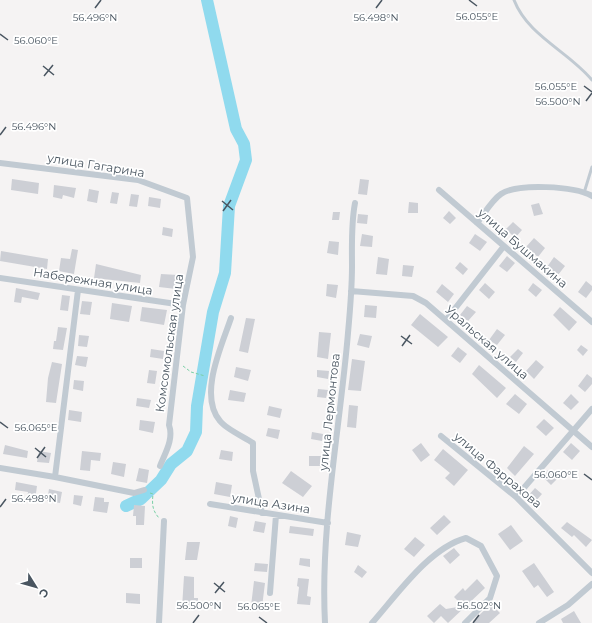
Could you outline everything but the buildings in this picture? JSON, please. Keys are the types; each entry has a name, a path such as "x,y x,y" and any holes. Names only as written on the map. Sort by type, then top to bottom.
{"street":[{"name":"улица Гагарина","path":"0,163 138,180 187,198"},
{"path":"477,223 500,194 514,188 577,190 592,196"},
{"name":"улица Бушмакина","path":"439,190 592,322"},
{"name":"Комсомольская улица","path":"160,466 170,437 169,425 182,305 193,257 187,198"},
{"name":"улица Лермонтова","path":"325,623 324,590 328,523 352,290 352,217 355,203"},
{"path":"446,320 504,246"},
{"name":"Набережная улица","path":"0,278 182,305"},
{"path":"55,477 78,290"},
{"name":"Уральская улица","path":"352,290 413,296 426,303 592,447"},
{"path":"232,318 212,376 211,402 220,421 253,444 253,472 262,512"},
{"path":"516,497 592,409"},
{"name":"улица Фаррахова","path":"441,436 516,497 592,573"},
{"path":"0,468 55,477 134,493 144,490"},
{"name":"улица Азина","path":"210,504 328,523"},
{"path":"270,593 276,515"},
{"path":"159,623 164,521"},
{"path":"372,623 423,565 453,541 466,538 481,546 497,576 490,598 465,623"},
{"path":"539,623 568,604 592,584"}],"lane":[{"path":"514,0 530,27 581,66 592,80"},
{"path":"584,193 592,167"}],"path":[{"path":"176,361 196,374 206,376"},
{"path":"153,494 152,505 154,513 164,521"}],"waterway":[{"path":"126,506 141,499 161,480 171,464 187,451 196,432 197,406 213,312 225,273 229,206 246,160 244,144 236,129 207,0"}]}
